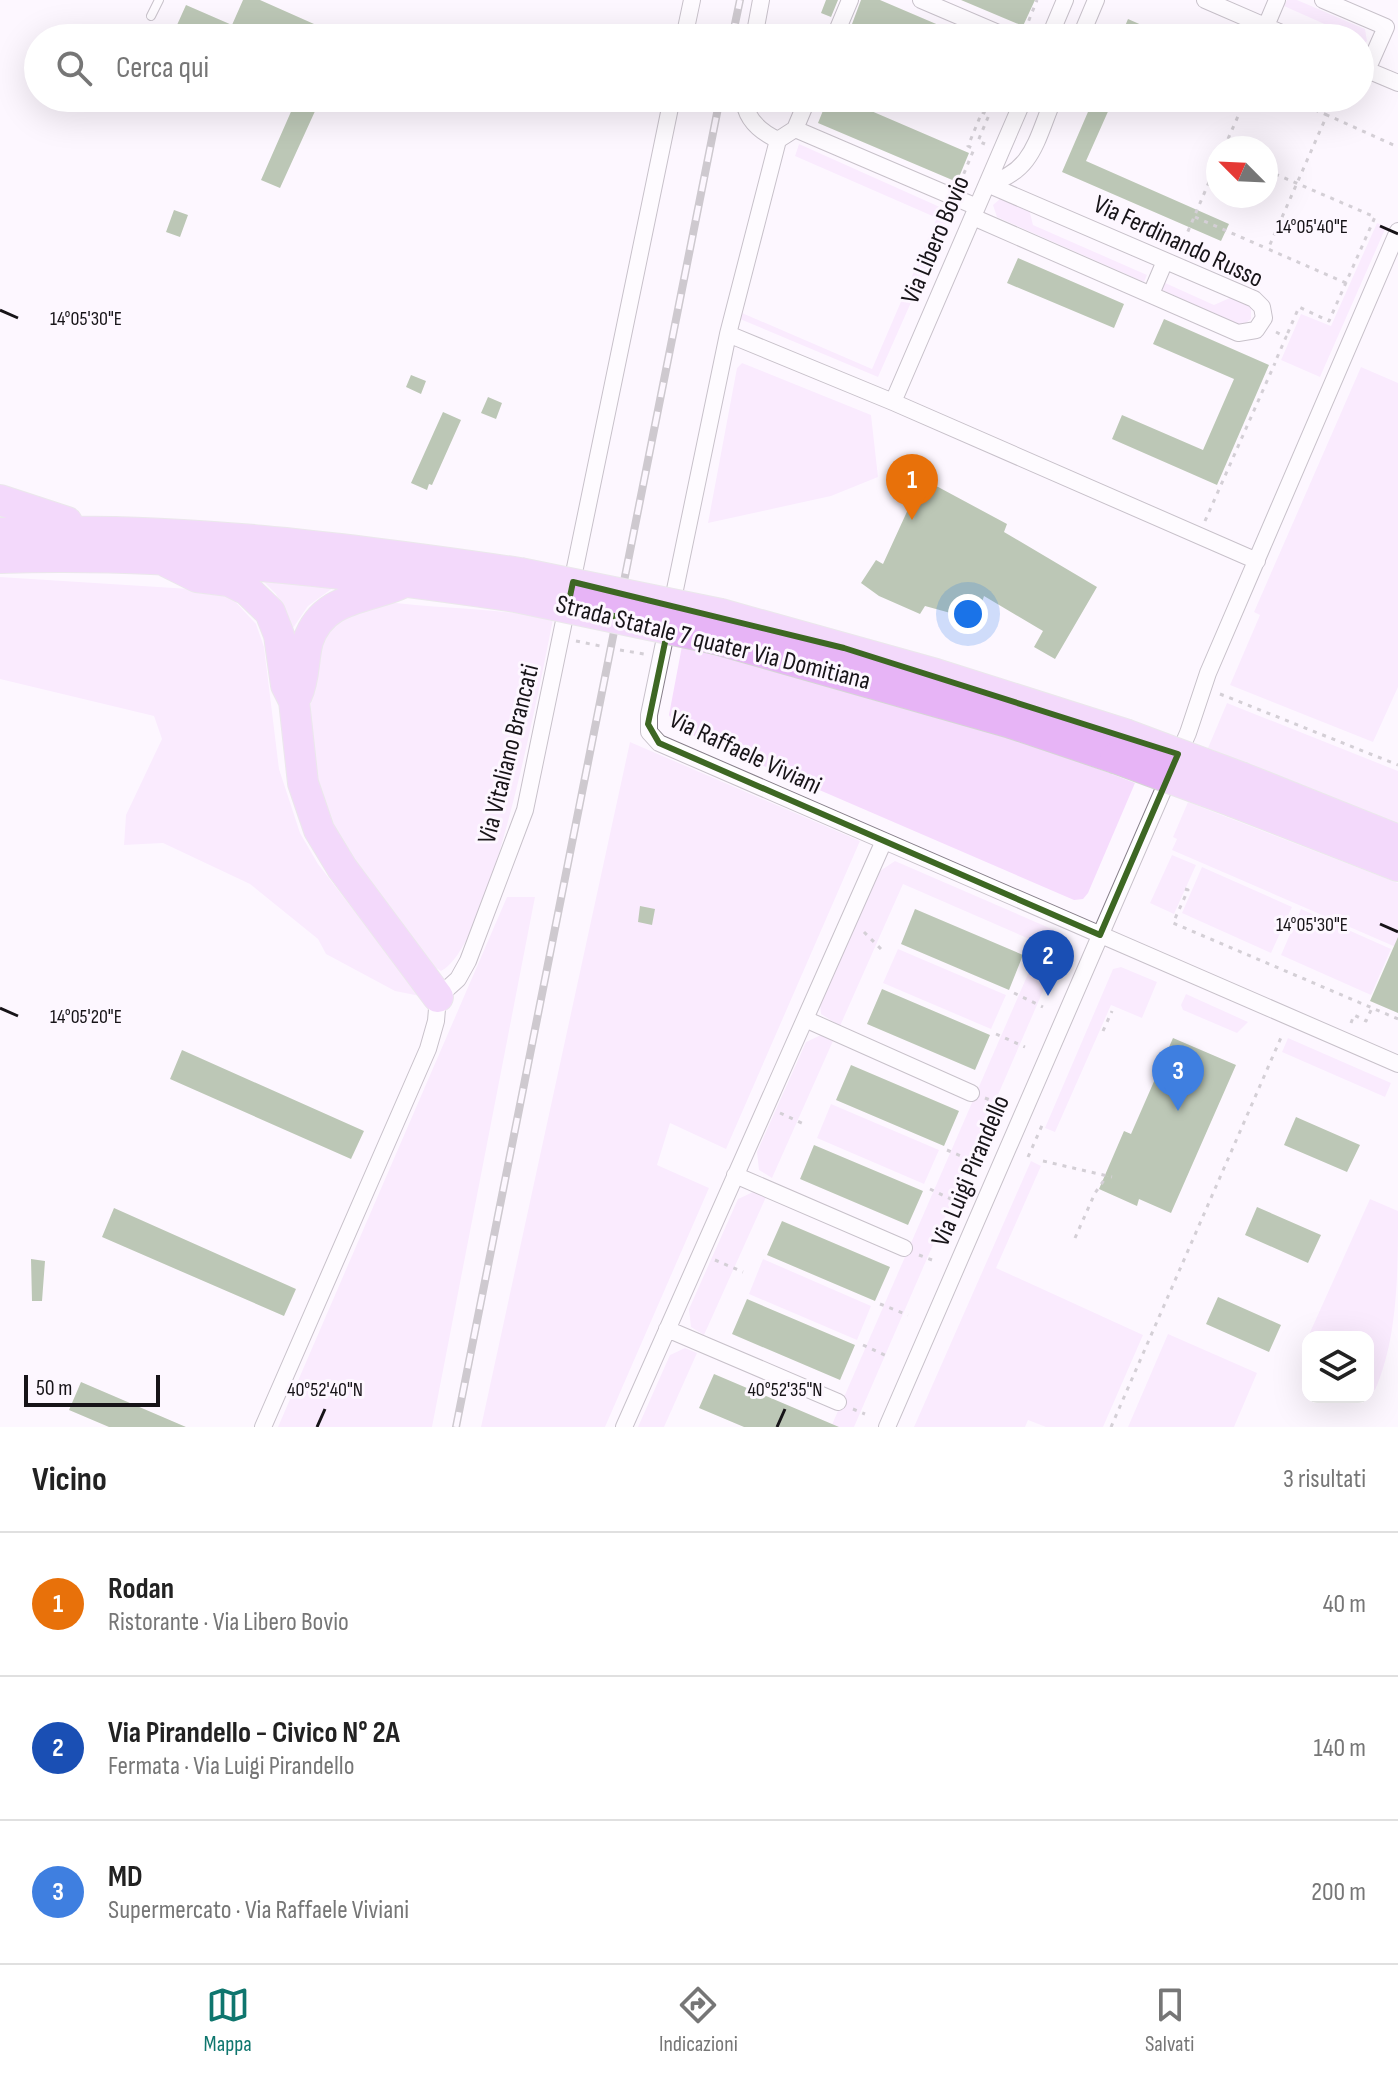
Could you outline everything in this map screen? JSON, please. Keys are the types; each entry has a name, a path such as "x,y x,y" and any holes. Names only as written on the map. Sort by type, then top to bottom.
{"highway":[{"path":"0,500 29,512 55,516 86,532"},
{"name":"Strada Statale 7 quater Via Domitiana","path":"0,533 86,532 368,551 718,626 936,674 1238,790 1398,840"},
{"name":"Strada Statale 7 quater Via Domitiana","path":"0,558 163,560 321,570 409,581 518,585"},
{"path":"163,560 197,577 229,581 263,603 279,635 286,685 294,701 303,783 319,830 342,868 438,997"},
{"path":"294,701 302,683 308,641 326,613 352,598 376,595 409,581"},
{"name":"Strada Statale 7 quater Via Domitiana","path":"1238,790 1398,866"}],"street":[{"path":"687,24 692,0"},
{"path":"751,24 761,0"},
{"path":"840,24 850,0"},
{"path":"921,0 977,24"},
{"path":"1055,24 1065,0"},
{"path":"1086,24 1096,0"},
{"path":"1205,0 1261,24"},
{"path":"1267,24 1277,0"},
{"path":"1323,0 1392,30 1374,54"},
{"path":"1374,72 1398,83"},
{"name":"Via Vitaliano Brancati","path":"438,997 458,979 477,942 525,810 669,112"},
{"path":"747,112 760,132 778,140 795,129 802,112"},
{"name":"Via Libero Bovio","path":"893,402 1018,112"},
{"path":"987,184 1016,174 1024,165 1048,112"},
{"name":"Via Ferdinando Russo","path":"795,129 1238,333 1250,333 1260,326 1264,313 1259,303 987,184"},
{"name":"Via Raffaele Viviani","path":"778,140 728,334 649,715 649,732 659,743 883,843 1398,1064"},
{"name":"Via Luigi Pirandello","path":"887,1427 1188,733 1208,673 1398,231"},
{"path":"1151,294 1169,263"},
{"path":"728,334 893,402 1257,561"},
{"path":"624,1427 883,843"},
{"path":"263,1427 428,1049 436,1021 438,997"},
{"path":"805,1019 971,1093"},
{"path":"735,1175 904,1248"},
{"path":"667,1329 838,1402"}],"lane":[{"path":"151,16 159,0"}],"path":[{"path":"958,187 974,149 968,146 982,112 989,115 978,141 985,144"},
{"path":"1229,136 1240,112"},
{"path":"1320,112 1398,147"},
{"path":"1268,249 1327,115"},
{"path":"1204,525 1299,307 1329,321 1375,217 1278,175"},
{"path":"1169,263 1206,189"},
{"path":"1194,217 1346,283"},
{"path":"1260,326 1286,337"},
{"path":"1275,363 1285,367"},
{"path":"572,640 600,646"},
{"path":"620,650 648,655"},
{"path":"1220,694 1398,765"},
{"path":"1185,889 1188,890 1173,923 1398,1019"},
{"path":"850,918 881,949"},
{"path":"1014,993 1043,1007"},
{"path":"1351,1023 1354,1015 1366,1021 1372,1008"},
{"path":"1103,1031 1112,1011"},
{"path":"1111,1427 1283,1033"},
{"path":"996,1034 1025,1047"},
{"path":"766,1107 806,1125"},
{"path":"1028,1157 1044,1121"},
{"path":"947,1150 975,1162"},
{"path":"1043,1161 1110,1177 1095,1193 1075,1238"},
{"path":"930,1189 957,1202"},
{"path":"701,1254 743,1272"},
{"path":"880,1304 908,1315"},
{"path":"863,1345 889,1357"}],"highlighted area":[{"path":"573,582 844,648 1178,754 1100,935 659,743 648,724 668,628 568,606"}],"shaded area":[{"path":"1287,0 1297,0 1353,24 1324,24 1284,6"},
{"path":"799,144 951,212 878,377 740,319 742,313 872,369 937,218 795,156"},
{"path":"1001,198 1029,209 1033,225 1147,275 1144,282 997,217 993,205"},
{"path":"1377,223 1386,227 1320,377 1281,360 1301,314 1331,326"},
{"path":"1163,282 1214,305 1232,297 1251,305 1251,319 1242,326 1160,289"},
{"path":"742,363 871,415 878,477 831,496 708,523 737,368"},
{"path":"1361,367 1398,383 1398,687 1373,742 1230,685 1260,615 1254,612"},
{"path":"0,577 206,590 230,596 256,624 264,647 279,769 300,833 318,864 420,996 395,991 326,954 318,939 250,884 163,843 124,845 126,815 162,739 154,716 0,679"},
{"path":"262,580 334,587 308,606 293,628 276,594"},
{"path":"388,602 553,619 525,751 495,866 478,915 460,952 441,971 433,966 335,835 321,799 312,756 310,687 324,629 340,614"},
{"path":"682,646 912,707 1135,783 1088,893 1083,899 1074,900 676,728 669,715"},
{"path":"1227,703 1398,771 1398,825 1208,748"},
{"path":"630,742 860,841 726,1149 670,1123 657,1165 709,1188 605,1427 481,1427"},
{"path":"1188,802 1398,883 1398,948 1172,850 1177,839 1173,837"},
{"path":"1172,855 1196,865 1174,914 1150,903"},
{"path":"895,861 1061,933 1066,938 854,1427 831,1427 1041,944 903,884 840,1026 821,1014 820,1004 880,871"},
{"path":"1202,867 1292,907 1271,953 1182,913"},
{"path":"507,897 535,897 432,1427 278,1427"},
{"path":"1301,909 1391,949 1371,995 1281,955"},
{"path":"898,949 1006,995 991,1029 883,983"},
{"path":"1121,967 1157,982 1142,1018 1111,1005 1055,1132 1045,1128 1113,969"},
{"path":"1186,994 1248,1022 1237,1033 1183,1010 1181,1005"},
{"path":"821,1035 833,1041 772,1178 759,1170 757,1152 806,1042"},
{"path":"1288,1038 1391,1083 1385,1097 1282,1052"},
{"path":"831,1104 939,1150 924,1184 817,1138"},
{"path":"1031,1161 1041,1166 996,1268 1143,1335 1103,1427 1046,1427 1028,1420 1025,1427 914,1427"},
{"path":"753,1192 766,1197 704,1335 691,1327 689,1309 738,1199"},
{"path":"1370,1199 1398,1211 1395,1304 1388,1349 1375,1390 1374,1331 1311,1331"},
{"path":"763,1259 871,1306 857,1340 749,1294"},
{"path":"1168,1334 1257,1373 1234,1427 1128,1427"},
{"path":"685,1348 697,1353 664,1427 638,1427 670,1355"}],"building":[{"path":"243,0 260,0 314,24 232,24"},
{"path":"826,0 838,0 831,17 821,13"},
{"path":"861,0 880,0 936,24 852,24"},
{"path":"961,0 1035,0 1024,24"},
{"path":"186,5 230,24 177,24"},
{"path":"291,112 315,112 280,188 261,180"},
{"path":"822,112 874,112 969,153 957,182 818,123"},
{"path":"1088,112 1108,112 1086,161 1229,224 1221,241 1062,172"},
{"path":"174,210 188,215 180,237 166,232"},
{"path":"1018,258 1124,304 1114,328 1007,283"},
{"path":"1164,319 1269,365 1217,485 1112,439 1122,415 1203,450 1234,379 1153,344"},
{"path":"411,375 426,381 421,394 406,387"},
{"path":"488,397 502,403 496,419 481,413"},
{"path":"443,412 461,420 427,490 411,483"},
{"path":"927,481 1007,524 1004,532 1097,587 1055,659 1034,647 1043,631 984,596 976,620 925,606 920,614 879,596 861,583 876,560 883,564 916,492 920,493"},
{"path":"640,906 655,909 652,925 638,922"},
{"path":"915,909 1023,955 1009,990 901,944"},
{"path":"1398,937 1398,1013 1370,1001"},
{"path":"882,989 990,1035 975,1070 867,1024"},
{"path":"1173,1038 1236,1065 1171,1213 1139,1199 1137,1206 1099,1189 1124,1131 1131,1134"},
{"path":"182,1050 364,1131 351,1159 170,1079"},
{"path":"851,1065 959,1111 944,1146 836,1100"},
{"path":"1296,1117 1360,1145 1347,1172 1284,1145"},
{"path":"814,1145 923,1191 908,1225 800,1179"},
{"path":"1257,1207 1321,1235 1308,1263 1245,1235"},
{"path":"114,1208 296,1289 284,1316 102,1237"},
{"path":"782,1221 890,1267 875,1301 767,1255"},
{"path":"31,1259 45,1261 42,1301 32,1301"},
{"path":"1218,1297 1281,1325 1269,1352 1206,1324"},
{"path":"747,1299 855,1345 840,1380 732,1334"},
{"path":"714,1374 839,1427 744,1427 699,1408"},
{"path":"81,1382 186,1427 109,1427 69,1410"}],"railway":[{"path":"735,24 740,0"},
{"path":"456,1427 717,112"}],"place":[{"name":"Rodan","path":"912,520"},
{"name":"Via Pirandello - Civico N° 2A","path":"1048,996"},
{"name":"MD","path":"1178,1111"}]}
